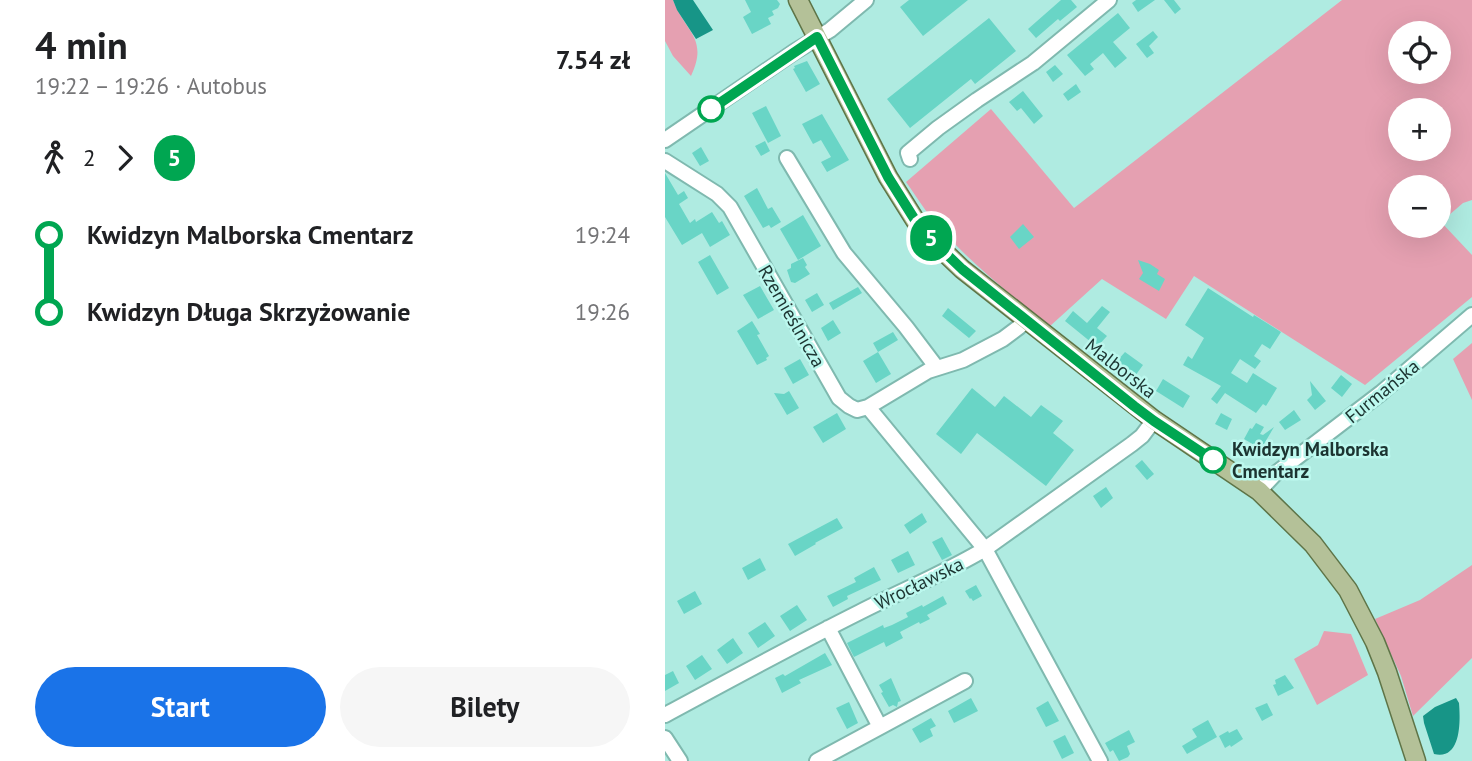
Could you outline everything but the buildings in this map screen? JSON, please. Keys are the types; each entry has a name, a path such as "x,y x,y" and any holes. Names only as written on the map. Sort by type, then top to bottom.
{"main road":[{"name":"Malborska","path":"798,0 888,177 915,220 938,246 962,269 1154,421 1259,491 1313,544 1332,567 1375,642 1416,761"}],"street":[{"path":"665,140 837,25 866,0"},
{"path":"910,159 908,153 938,128 1033,63 1109,0"},
{"path":"787,158 844,253 937,368"},
{"name":"Rzemieślnicza","path":"665,161 717,194 730,207 839,398 857,410 869,407"},
{"name":"Furmańska","path":"1259,491 1275,474 1381,393 1472,315"},
{"path":"1026,320 1003,339 963,360 928,371 869,407 985,549 1100,761"},
{"name":"Wrocławska","path":"665,715 828,628 985,549 1132,444 1154,421"},
{"path":"828,628 880,727"},
{"path":"817,761 965,681"},
{"path":"665,738 680,761"}],"shaded area":[{"path":"665,0 673,0 696,44 696,63 691,76 673,56 665,41"},
{"path":"673,0 693,0 713,30 696,39"},
{"path":"1342,0 1472,0 1472,200 1463,203 1451,213 1451,175 1388,175 1388,238 1451,238 1451,233 1472,255 1472,297 1365,385 1194,276 1166,319 1102,279 1049,327 958,247 935,222 906,182 991,109 1074,208"},
{"path":"1472,343 1472,400 1453,359"},
{"path":"1472,565 1472,658 1413,716 1401,676 1375,619 1420,600"},
{"path":"1324,631 1351,634 1368,675 1317,705 1294,659 1318,645"},
{"path":"1456,698 1460,717 1455,744 1450,751 1434,754 1423,716 1435,707"}],"bus line":[{"name":"5","path":"711,109 817,37 888,177 915,220 938,246 962,269 1134,406 1213,460"}],"place":[{"name":"Kwidzyn Malborska Cmentarz","path":"1213,460"}]}
